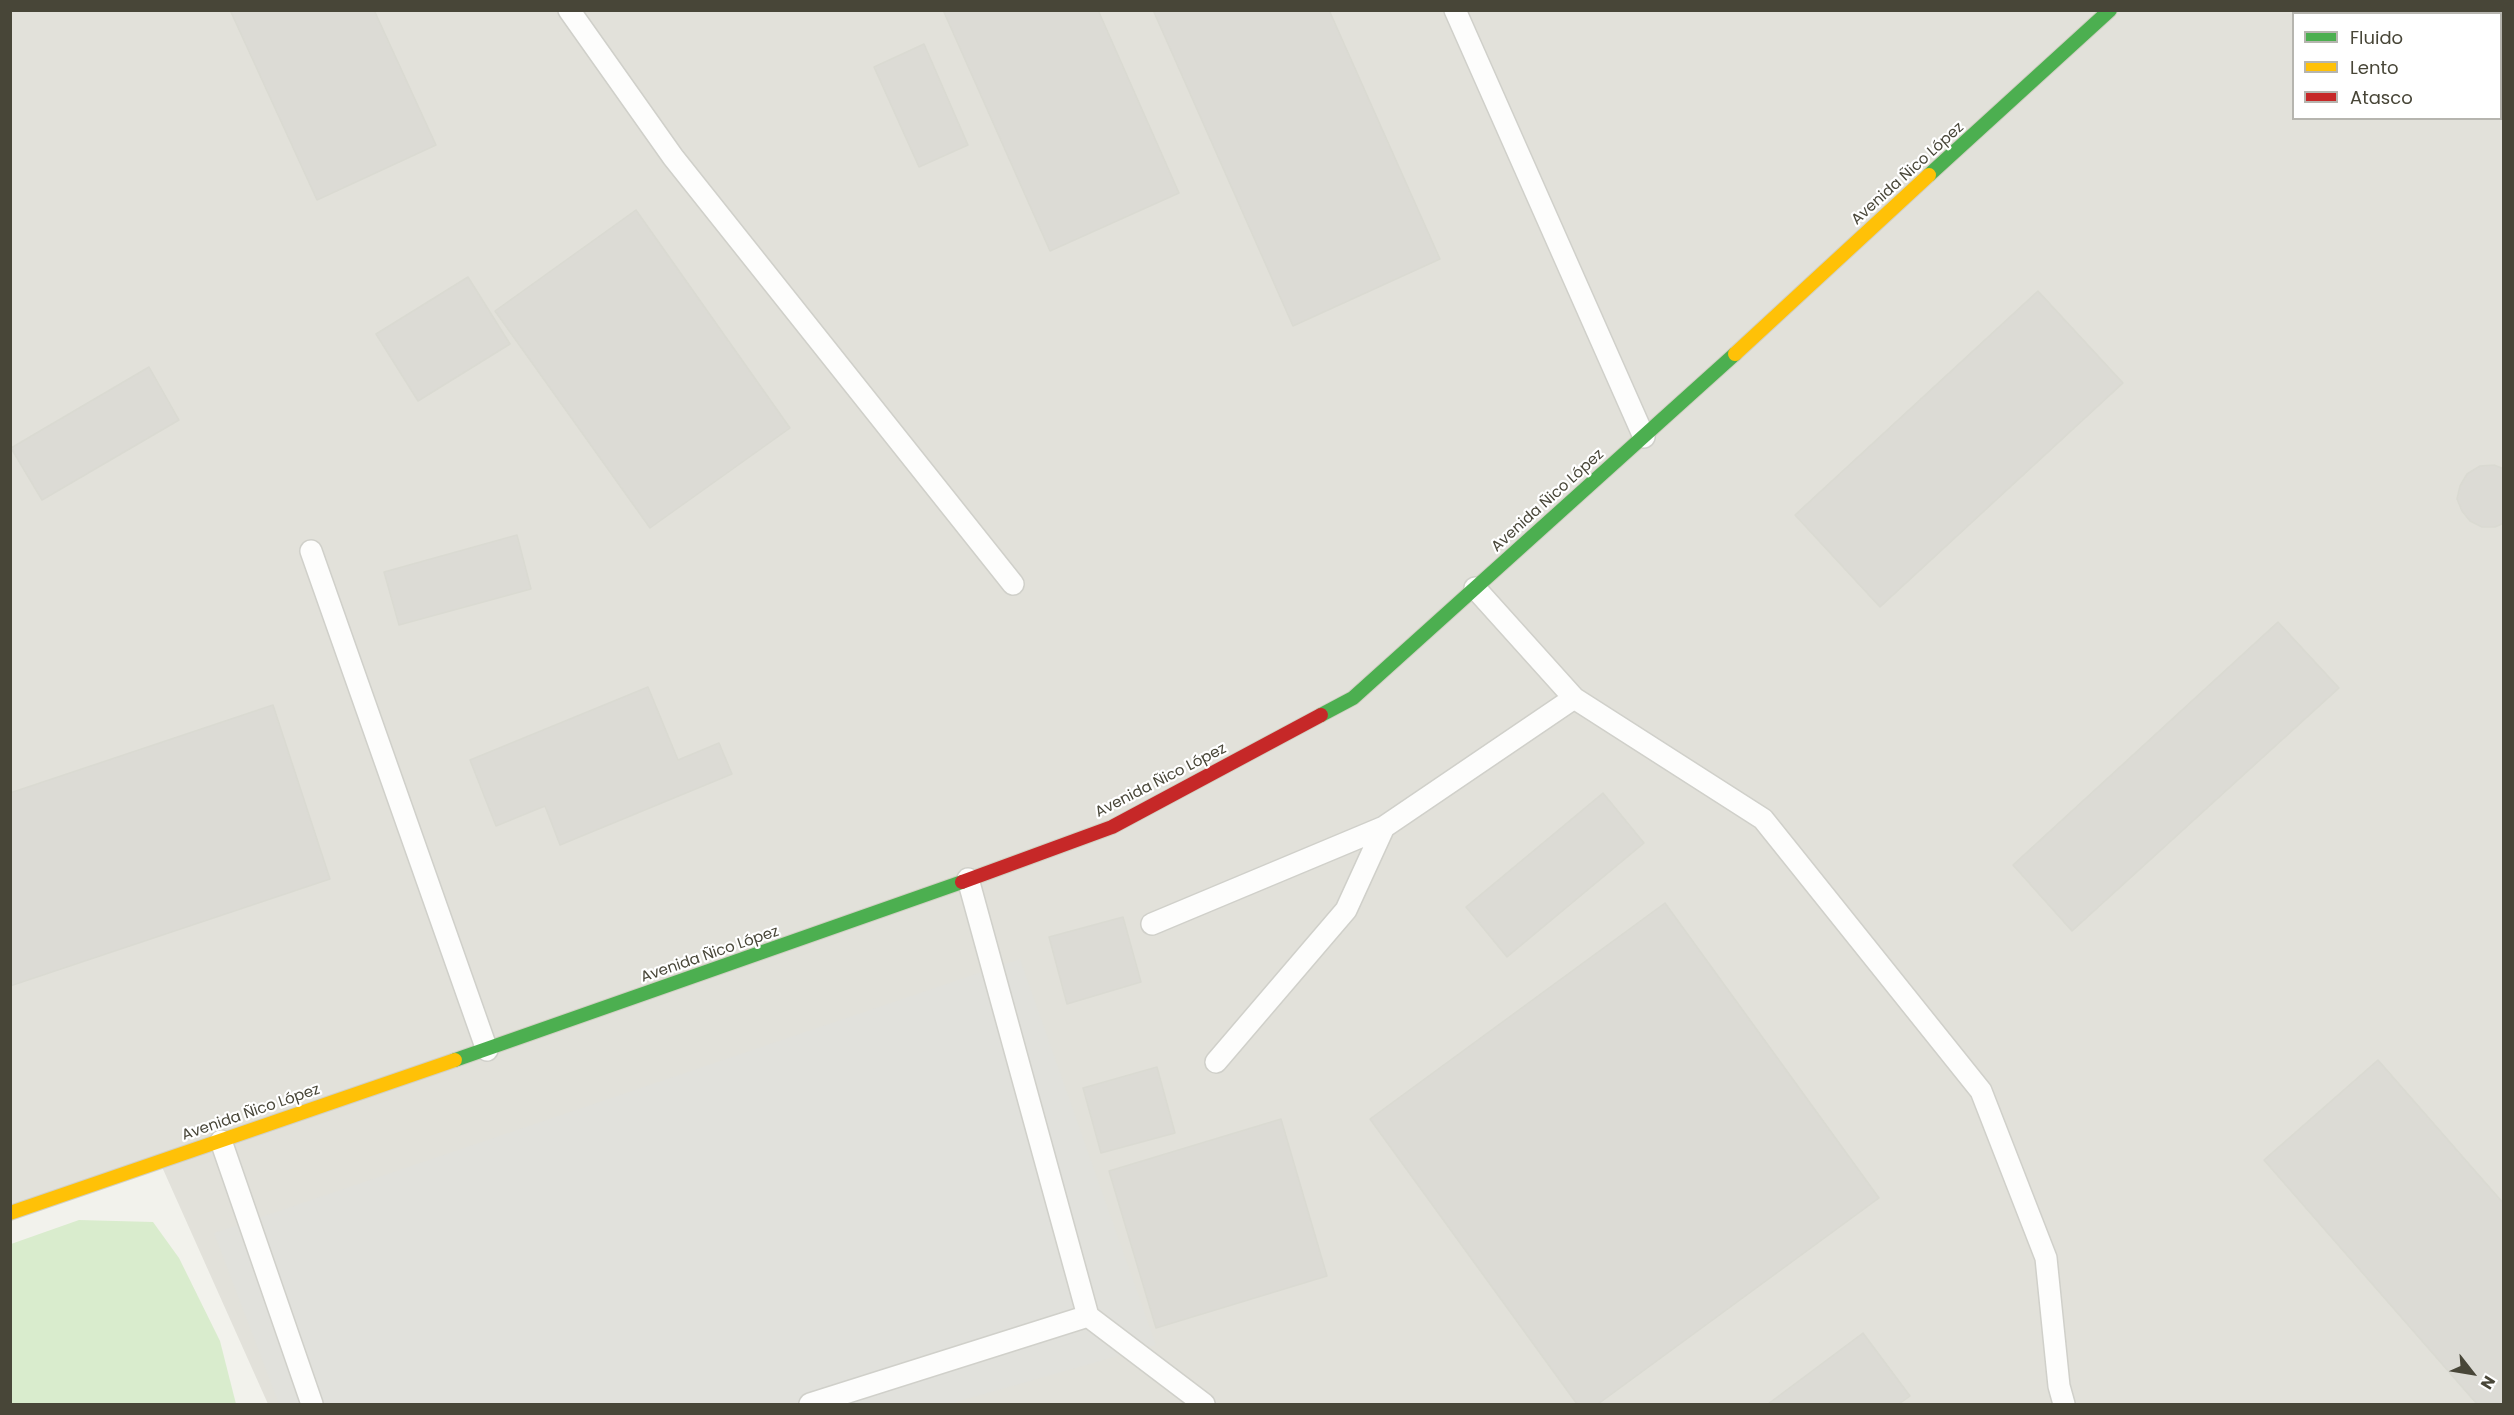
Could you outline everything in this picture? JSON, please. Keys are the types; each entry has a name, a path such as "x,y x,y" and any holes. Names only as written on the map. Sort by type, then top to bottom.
{"street":[{"name":"Avenida Ñico López","path":"10,1213 487,1050 1112,827 1353,698 1644,437 2110,10"}],"lane":[{"path":"569,10 673,157 1013,584"},
{"path":"1455,10 1644,437"},
{"path":"311,551 487,1050"},
{"path":"1475,588 1574,698 1763,819 1981,1091 2046,1258 2059,1386 2064,1404"},
{"path":"1152,924 1384,827 1574,698"},
{"path":"1216,1062 1346,910 1384,827"},
{"path":"968,879 1088,1316 1204,1404"},
{"path":"221,1141 312,1404"},
{"path":"810,1404 1088,1316"}],"shaded area":[{"path":"10,11 2503,11 2503,1404 268,1404 158,1158 11,1209"},
{"path":"1020,959 1156,1345 949,1404 279,1404 214,1233"}],"green space":[{"path":"79,1220 153,1222 179,1258 220,1341 236,1404 11,1404 11,1244"}],"building":[{"path":"230,10 374,10 436,145 317,200"},
{"path":"943,10 1098,10 1179,193 1050,251"},
{"path":"1153,10 1329,10 1440,259 1293,326"},
{"path":"924,44 968,145 919,167 874,67"},
{"path":"636,210 790,428 650,528 495,311"},
{"path":"468,277 510,344 418,401 376,334"},
{"path":"2038,291 2123,383 1880,607 1795,515"},
{"path":"149,367 179,420 42,500 11,448"},
{"path":"2494,465 2504,469 2504,523 2495,527 2482,527 2470,521 2462,511 2457,499 2460,486 2467,474 2480,466"},
{"path":"517,535 531,589 399,625 384,572"},
{"path":"2278,622 2339,688 2072,931 2013,865"},
{"path":"648,687 678,760 719,743 732,774 560,845 545,806 496,826 470,760"},
{"path":"273,705 330,879 10,986 10,793"},
{"path":"1603,793 1644,843 1507,957 1466,907"},
{"path":"1665,903 1879,1198 1598,1404 1577,1404 1370,1119"},
{"path":"1123,917 1141,982 1067,1004 1049,937"},
{"path":"2378,1060 2504,1204 2504,1404 2477,1404 2264,1160"},
{"path":"1157,1067 1175,1133 1101,1153 1083,1088"},
{"path":"1281,1119 1327,1276 1156,1328 1109,1171"},
{"path":"1863,1333 1910,1396 1899,1404 1768,1404"}],"traffic: fast":[{"path":"1929,175 2110,10"},
{"path":"1321,715 1353,698 1735,354"},
{"path":"455,1060 962,882"}],"traffic: slow":[{"path":"1735,354 1929,175"},
{"path":"10,1213 455,1060"}],"traffic: jam":[{"path":"962,882 1112,827 1321,715"}]}
